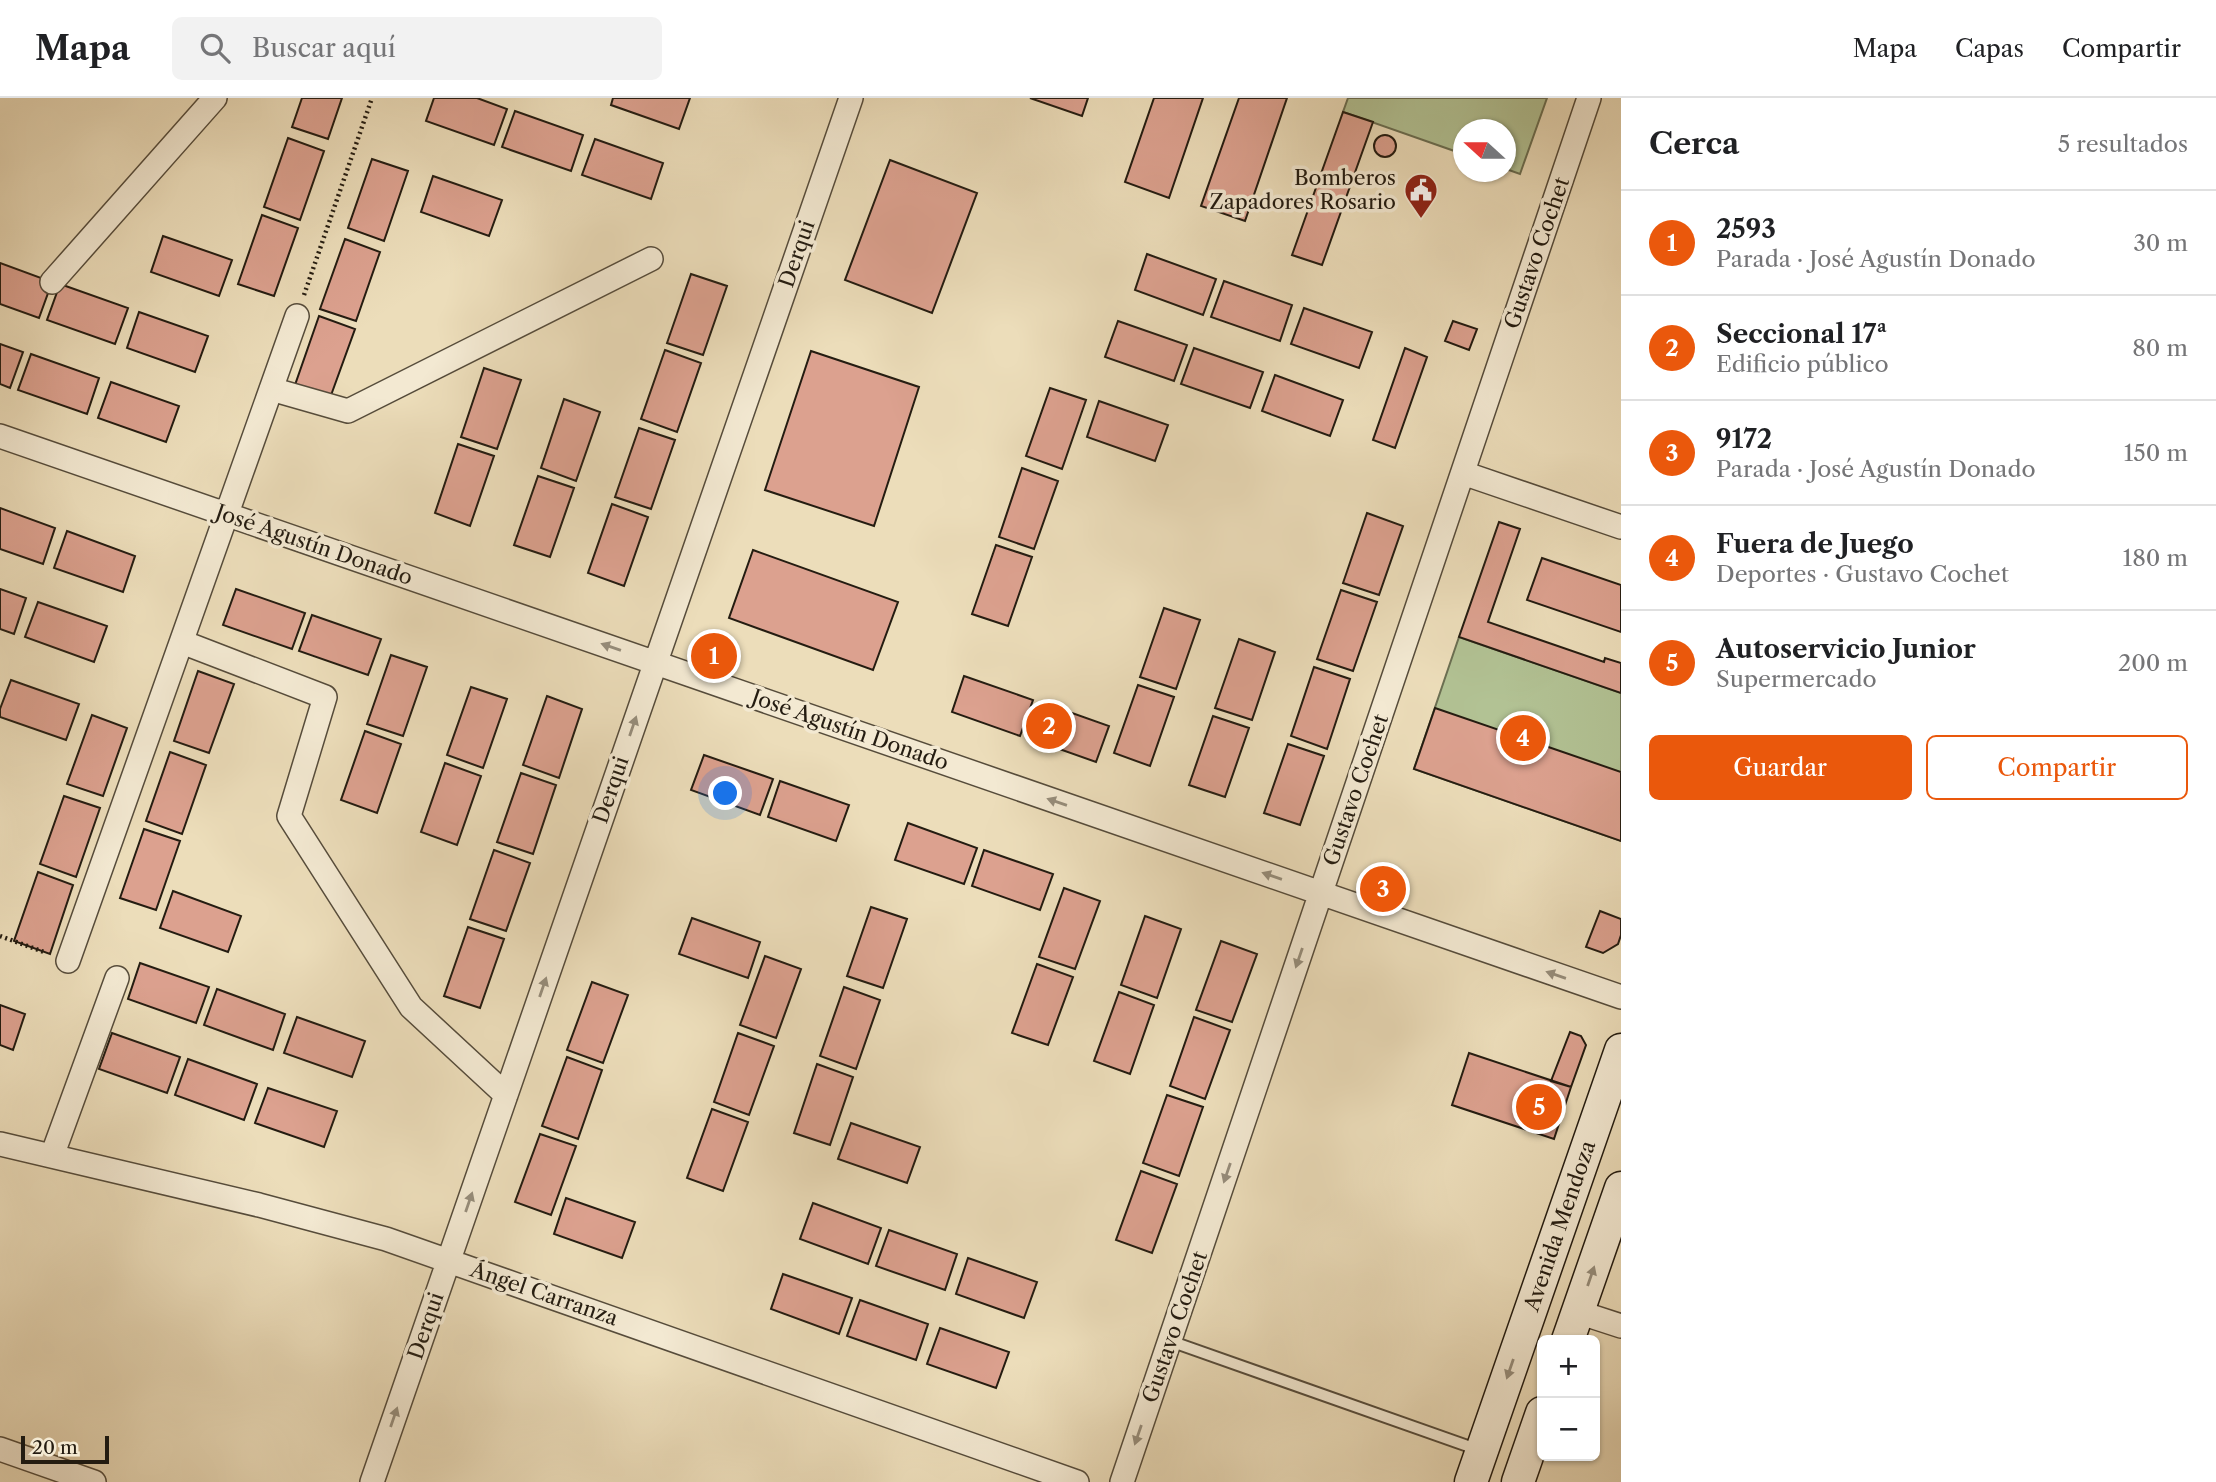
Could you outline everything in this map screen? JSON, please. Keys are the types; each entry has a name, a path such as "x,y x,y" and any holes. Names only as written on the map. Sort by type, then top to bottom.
{"main road":[{"name":"Avenida Mendoza","path":"1471,1482 1621,1050"},
{"path":"1573,1326 1621,1188"},
{"path":"1518,1482 1537,1427"}],"street":[{"path":"52,282 215,98"},
{"name":"Derqui","path":"372,1482 851,98"},
{"name":"Gustavo Cochet","path":"1122,1482 1589,98"},
{"path":"271,389 348,411 651,259"},
{"path":"68,961 297,316"},
{"name":"José Agustín Donado","path":"0,436 1621,997"},
{"path":"1463,473 1621,527"},
{"path":"181,642 325,697 289,816 411,1007 506,1095"},
{"path":"52,1156 117,978"},
{"name":"Ángel Carranza","path":"0,1143 259,1205 386,1239 1077,1482"},
{"path":"1573,1326 1621,1326"},
{"path":"0,1449 94,1482"}],"lane":[{"path":"1170,1341 1482,1451"}],"path":[{"path":"297,316 372,98"}],"green space":[{"path":"1348,98 1547,98 1520,174 1516,173 1516,119 1453,119 1453,150 1343,112"},
{"path":"1459,637 1621,693 1621,841 1414,769"}],"building":[{"path":"302,98 342,98 328,139 292,127"},
{"path":"434,98 477,98 507,109 494,145 426,121"},
{"path":"613,98 690,98 679,129 611,105"},
{"path":"1030,98 1088,98 1082,116"},
{"path":"1154,98 1203,98 1169,198 1125,182"},
{"path":"1239,98 1287,98 1245,221 1201,206"},
{"path":"515,111 583,135 571,171 502,147"},
{"path":"1343,112 1373,122 1322,265 1292,255"},
{"path":"1385,135 1393,138 1396,146 1393,154 1385,157 1377,154 1374,146 1377,138"},
{"path":"288,138 324,151 300,220 264,207"},
{"path":"595,139 663,163 651,199 582,175"},
{"path":"372,159 408,171 384,241 348,228"},
{"path":"890,160 977,193 932,313 845,280"},
{"path":"433,176 502,200 489,236 421,212"},
{"path":"262,215 298,228 274,296 238,284"},
{"path":"163,236 232,260 219,296 151,272"},
{"path":"345,239 380,252 356,321 320,309"},
{"path":"1147,254 1216,279 1203,315 1135,290"},
{"path":"0,263 52,282 39,318 0,304"},
{"path":"691,274 727,286 703,355 667,343"},
{"path":"1224,281 1292,305 1280,341 1211,317"},
{"path":"60,284 128,308 115,344 47,320"},
{"path":"1304,308 1372,332 1359,368 1291,344"},
{"path":"139,312 208,336 195,372 127,348"},
{"path":"319,316 355,329 330,398 295,385"},
{"path":"1118,321 1187,345 1174,381 1105,357"},
{"path":"1453,321 1477,329 1469,350 1445,341"},
{"path":"0,344 23,352 10,388 0,384"},
{"path":"1194,348 1263,372 1250,408 1181,384"},
{"path":"1405,348 1427,357 1395,448 1373,440"},
{"path":"665,350 701,363 677,432 641,419"},
{"path":"811,351 919,387 874,526 765,490"},
{"path":"31,354 99,378 87,414 18,390"},
{"path":"484,368 521,380 497,449 461,437"},
{"path":"1275,375 1343,400 1330,436 1262,411"},
{"path":"111,382 179,406 166,442 98,418"},
{"path":"1050,388 1086,400 1062,469 1026,456"},
{"path":"564,399 600,412 576,481 541,468"},
{"path":"1099,401 1168,425 1155,461 1087,437"},
{"path":"639,428 675,440 651,509 615,497"},
{"path":"458,444 494,456 470,526 435,513"},
{"path":"1022,468 1058,481 1034,549 999,537"},
{"path":"538,476 574,488 550,557 514,545"},
{"path":"612,504 648,517 624,586 588,573"},
{"path":"0,508 55,528 43,564 0,549"},
{"path":"1367,513 1403,526 1379,595 1343,583"},
{"path":"1499,522 1520,529 1488,622 1604,662 1605,658 1621,663 1621,693 1459,637"},
{"path":"67,531 135,556 123,592 54,568"},
{"path":"996,545 1032,557 1008,626 972,614"},
{"path":"753,550 898,602 873,670 729,618"},
{"path":"1542,558 1621,585 1621,632 1527,600"},
{"path":"0,589 26,598 14,634 0,629"},
{"path":"236,589 305,613 292,649 223,625"},
{"path":"1341,590 1377,602 1353,671 1317,659"},
{"path":"38,602 107,626 94,662 25,637"},
{"path":"1164,608 1200,620 1176,689 1140,677"},
{"path":"312,615 381,639 368,675 299,651"},
{"path":"1239,639 1275,652 1252,720 1215,708"},
{"path":"391,655 427,667 403,736 367,724"},
{"path":"1314,667 1350,679 1327,749 1291,736"},
{"path":"198,671 234,684 209,753 174,741"},
{"path":"964,676 1033,700 1020,736 952,712"},
{"path":"11,680 79,704 66,740 0,717 0,709"},
{"path":"1138,685 1174,697 1150,766 1114,753"},
{"path":"471,687 507,699 483,768 447,755"},
{"path":"547,696 582,709 559,778 523,765"},
{"path":"1041,702 1109,726 1096,762 1028,738"},
{"path":"1435,708 1621,772 1621,841 1414,769"},
{"path":"92,715 127,728 103,796 67,784"},
{"path":"1213,716 1249,728 1225,797 1189,785"},
{"path":"365,731 401,744 377,813 341,800"},
{"path":"1288,744 1324,756 1300,825 1264,813"},
{"path":"170,752 206,765 182,834 146,821"},
{"path":"704,755 773,779 760,815 691,790"},
{"path":"445,763 481,776 457,845 421,832"},
{"path":"521,773 556,785 533,854 497,842"},
{"path":"780,781 849,805 836,841 768,817"},
{"path":"64,796 100,808 76,877 40,864"},
{"path":"908,823 977,848 964,884 895,860"},
{"path":"144,829 180,841 156,910 120,898"},
{"path":"494,850 530,863 506,931 470,919"},
{"path":"984,850 1053,874 1040,910 972,886"},
{"path":"38,872 73,885 50,954 14,941"},
{"path":"1064,888 1100,901 1075,969 1039,957"},
{"path":"173,891 241,916 228,952 160,928"},
{"path":"871,907 907,919 883,988 847,976"},
{"path":"1600,911 1621,919 1618,944 1603,953 1586,947"},
{"path":"1145,916 1181,929 1157,998 1121,985"},
{"path":"692,918 760,942 748,978 679,954"},
{"path":"468,927 504,939 480,1008 444,996"},
{"path":"1221,941 1257,954 1232,1022 1196,1010"},
{"path":"765,956 801,969 776,1038 740,1025"},
{"path":"140,963 209,987 196,1023 128,999"},
{"path":"1037,964 1073,977 1048,1045 1012,1033"},
{"path":"592,982 628,995 603,1063 567,1050"},
{"path":"844,987 880,1000 856,1069 820,1056"},
{"path":"217,989 285,1014 273,1050 204,1025"},
{"path":"1119,992 1154,1005 1130,1074 1094,1061"},
{"path":"0,1005 25,1014 13,1050 0,1045"},
{"path":"297,1017 365,1041 352,1077 284,1053"},
{"path":"1194,1017 1230,1030 1205,1099 1170,1086"},
{"path":"1570,1032 1581,1036 1586,1045 1571,1087 1551,1081"},
{"path":"112,1033 180,1057 167,1093 99,1069"},
{"path":"738,1033 774,1046 749,1115 714,1102"},
{"path":"1469,1053 1571,1087 1554,1139 1452,1105"},
{"path":"567,1057 602,1070 578,1139 542,1126"},
{"path":"188,1059 257,1084 244,1120 175,1095"},
{"path":"817,1064 853,1077 830,1145 794,1133"},
{"path":"268,1088 337,1111 324,1147 255,1123"},
{"path":"1167,1095 1203,1107 1179,1176 1143,1163"},
{"path":"712,1109 748,1122 723,1191 687,1178"},
{"path":"851,1123 920,1147 907,1183 838,1159"},
{"path":"540,1134 576,1146 551,1215 515,1202"},
{"path":"1141,1171 1177,1184 1152,1253 1116,1240"},
{"path":"566,1198 635,1222 622,1258 554,1234"},
{"path":"813,1203 881,1228 868,1264 800,1239"},
{"path":"889,1230 957,1254 945,1290 876,1266"},
{"path":"968,1258 1037,1282 1024,1318 956,1294"},
{"path":"783,1274 852,1298 839,1334 771,1309"},
{"path":"860,1300 928,1324 916,1360 847,1336"},
{"path":"940,1328 1009,1352 996,1388 927,1364"}],"place":[{"name":"Bomberos Zapadores Rosario","path":"1421,220"},
{"name":"2593","path":"714,656"},
{"name":"Seccional 17ª","path":"1049,726"},
{"name":"Fuera de Juego","path":"1523,738"},
{"name":"9172","path":"1383,889"},
{"name":"Autoservicio Junior","path":"1539,1107"}]}
